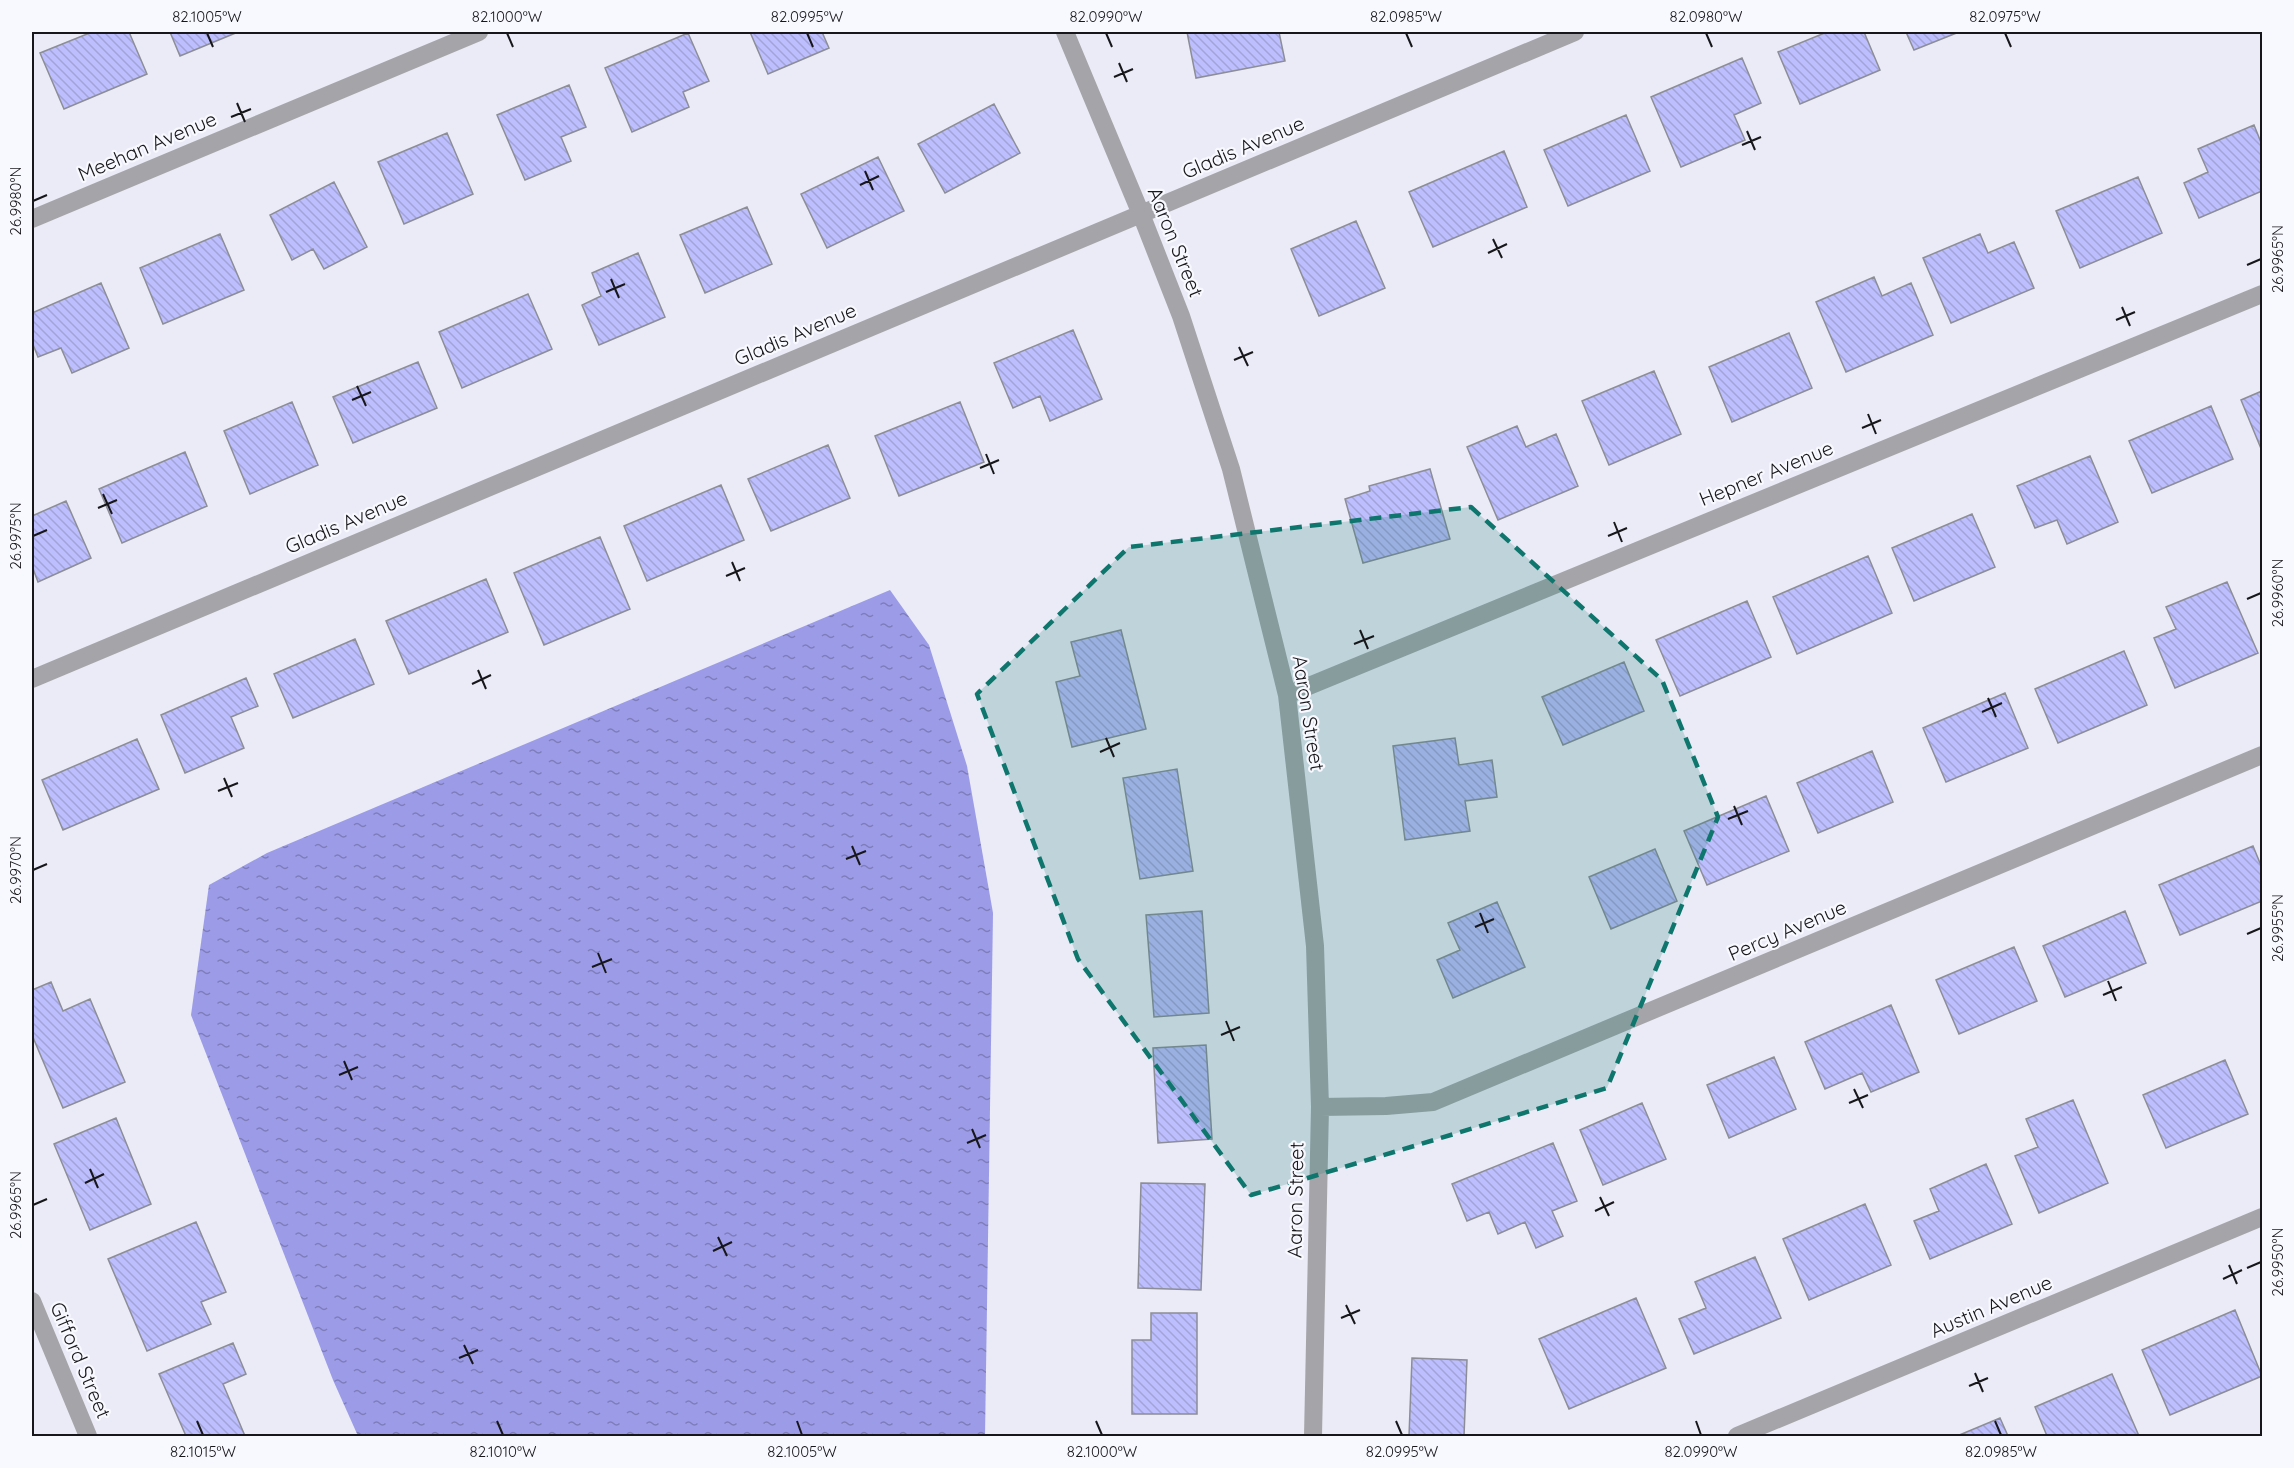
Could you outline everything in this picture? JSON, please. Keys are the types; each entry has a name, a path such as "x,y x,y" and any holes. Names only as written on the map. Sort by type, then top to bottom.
{"street":[{"name":"Meehan Avenue","path":"32,219 479,32"},
{"name":"Aaron Street","path":"1065,32 1181,316 1231,469 1287,695 1315,946 1320,1107 1313,1437"},
{"name":"Gladis Avenue","path":"32,679 1575,32"},
{"name":"Hepner Avenue","path":"1287,695 2262,294"},
{"name":"Percy Avenue","path":"1320,1107 1386,1106 1432,1102 2262,755"},
{"name":"Austin Avenue","path":"1737,1437 2262,1217"},
{"name":"Gifford Street","path":"32,1301 88,1437"}],"highlighted area":[{"path":"1471,507 1662,680 1718,817 1607,1088 1251,1195 1078,959 977,694 1129,547"}],"water":[{"path":"890,590 929,645 967,766 993,913 985,1436 358,1436 333,1380 191,1015 209,885 267,853"}],"building":[{"path":"92,32 129,32 147,74 64,109 40,53"},
{"path":"170,32 238,32 180,56"},
{"path":"750,32 822,32 829,48 768,74"},
{"path":"1187,32 1279,32 1285,61 1196,78"},
{"path":"1827,32 1864,32 1880,70 1800,104 1778,52"},
{"path":"1906,32 1959,32 1914,50"},
{"path":"688,33 709,81 683,92 689,107 632,132 605,68"},
{"path":"1742,58 1761,103 1734,115 1745,140 1681,167 1651,97"},
{"path":"569,85 586,127 561,137 571,161 525,180 497,115"},
{"path":"994,104 1020,153 945,193 918,144"},
{"path":"1626,115 1650,171 1568,206 1544,150"},
{"path":"2254,125 2262,145 2262,191 2199,218 2184,183 2208,172 2198,149"},
{"path":"447,133 473,194 404,224 378,162"},
{"path":"1504,151 1527,207 1433,247 1409,192"},
{"path":"878,157 904,211 827,248 801,194"},
{"path":"2138,177 2162,233 2080,268 2056,211"},
{"path":"334,182 367,247 324,269 313,249 292,260 270,215"},
{"path":"747,207 772,264 705,293 680,235"},
{"path":"1356,221 1385,288 1319,316 1291,249"},
{"path":"220,234 244,290 163,324 140,268"},
{"path":"1980,234 1988,253 2014,242 2034,288 1951,323 1923,258"},
{"path":"638,253 665,317 599,345 582,305 601,296 592,273"},
{"path":"1874,277 1882,296 1911,283 1933,335 1846,372 1816,302"},
{"path":"101,283 129,348 72,373 61,348 38,357 32,342 32,313"},
{"path":"528,294 552,349 462,388 439,332"},
{"path":"1073,330 1102,399 1050,421 1040,396 1013,408 994,363"},
{"path":"1789,333 1812,388 1732,422 1709,367"},
{"path":"418,362 437,408 353,443 333,397"},
{"path":"1654,371 1681,434 1609,465 1582,401"},
{"path":"2262,391 2262,451 2241,400"},
{"path":"292,402 318,465 250,494 224,431"},
{"path":"960,402 984,462 899,496 875,436"},
{"path":"2211,406 2233,459 2152,493 2129,441"},
{"path":"1517,426 1526,447 1556,434 1578,486 1498,520 1467,447"},
{"path":"828,445 850,498 771,531 748,479"},
{"path":"185,452 207,506 122,543 99,489"},
{"path":"2090,456 2118,522 2067,544 2057,520 2035,528 2017,486"},
{"path":"1430,469 1450,539 1363,563 1345,499 1370,491 1369,486"},
{"path":"721,485 744,540 647,581 624,526"},
{"path":"66,501 91,558 38,582 32,566 32,516"},
{"path":"1972,514 1995,567 1914,601 1892,548"},
{"path":"600,537 630,609 544,645 514,573"},
{"path":"1868,556 1892,613 1797,654 1773,597"},
{"path":"486,579 508,632 409,674 386,621"},
{"path":"2227,582 2258,653 2175,688 2154,638 2176,629 2166,607"},
{"path":"1747,601 1771,657 1680,696 1656,640"},
{"path":"1121,630 1146,729 1072,747 1056,682 1080,676 1071,642"},
{"path":"355,639 374,684 293,718 274,674"},
{"path":"2124,651 2147,705 2058,743 2035,689"},
{"path":"1624,662 1644,711 1563,745 1542,697"},
{"path":"246,678 258,706 231,717 244,748 185,773 161,715"},
{"path":"2005,693 2028,748 1946,782 1923,728"},
{"path":"1455,738 1459,765 1492,760 1497,797 1465,801 1470,831 1405,840 1393,746"},
{"path":"137,739 159,789 63,830 42,780"},
{"path":"1872,751 1893,802 1818,833 1797,783"},
{"path":"1177,769 1193,871 1140,879 1123,778"},
{"path":"1766,796 1789,851 1707,885 1684,831"},
{"path":"2253,846 2262,868 2262,901 2180,935 2159,885"},
{"path":"1655,849 1677,901 1611,929 1589,877"},
{"path":"1497,902 1525,967 1453,998 1437,960 1460,950 1448,923"},
{"path":"1202,911 1209,1013 1154,1017 1146,915"},
{"path":"2125,911 2146,963 2065,997 2043,946"},
{"path":"2014,947 2037,1001 1959,1034 1936,980"},
{"path":"51,982 63,1011 90,999 125,1082 63,1108 32,1035 32,990"},
{"path":"1891,1005 1919,1072 1871,1092 1862,1073 1825,1089 1805,1042"},
{"path":"1206,1045 1212,1139 1158,1143 1153,1048"},
{"path":"1774,1057 1796,1109 1729,1138 1707,1085"},
{"path":"2225,1060 2248,1114 2166,1148 2143,1095"},
{"path":"2073,1100 2108,1183 2039,1213 2015,1156 2038,1147 2026,1119"},
{"path":"1642,1103 1666,1159 1603,1185 1580,1130"},
{"path":"116,1118 151,1204 90,1230 54,1144"},
{"path":"1553,1143 1577,1201 1552,1211 1563,1236 1536,1248 1525,1222 1498,1234 1489,1212 1467,1221 1452,1184"},
{"path":"1986,1164 2012,1224 1930,1259 1914,1221 1939,1211 1930,1189"},
{"path":"1141,1183 1205,1184 1201,1290 1138,1288"},
{"path":"1865,1204 1891,1265 1809,1300 1783,1239"},
{"path":"196,1222 226,1292 201,1302 211,1324 147,1351 108,1259"},
{"path":"1755,1257 1781,1318 1694,1354 1679,1319 1706,1308 1695,1282"},
{"path":"1636,1298 1666,1368 1569,1409 1539,1339"},
{"path":"2235,1310 2262,1376 2170,1415 2142,1350"},
{"path":"1151,1313 1197,1313 1197,1414 1132,1414 1132,1340 1151,1340"},
{"path":"233,1343 246,1374 223,1384 245,1436 186,1436 159,1374"},
{"path":"1412,1358 1467,1360 1464,1436 1409,1436"},
{"path":"2112,1374 2139,1436 2047,1436 2035,1407"},
{"path":"2000,1418 2008,1436 1957,1436"}]}
